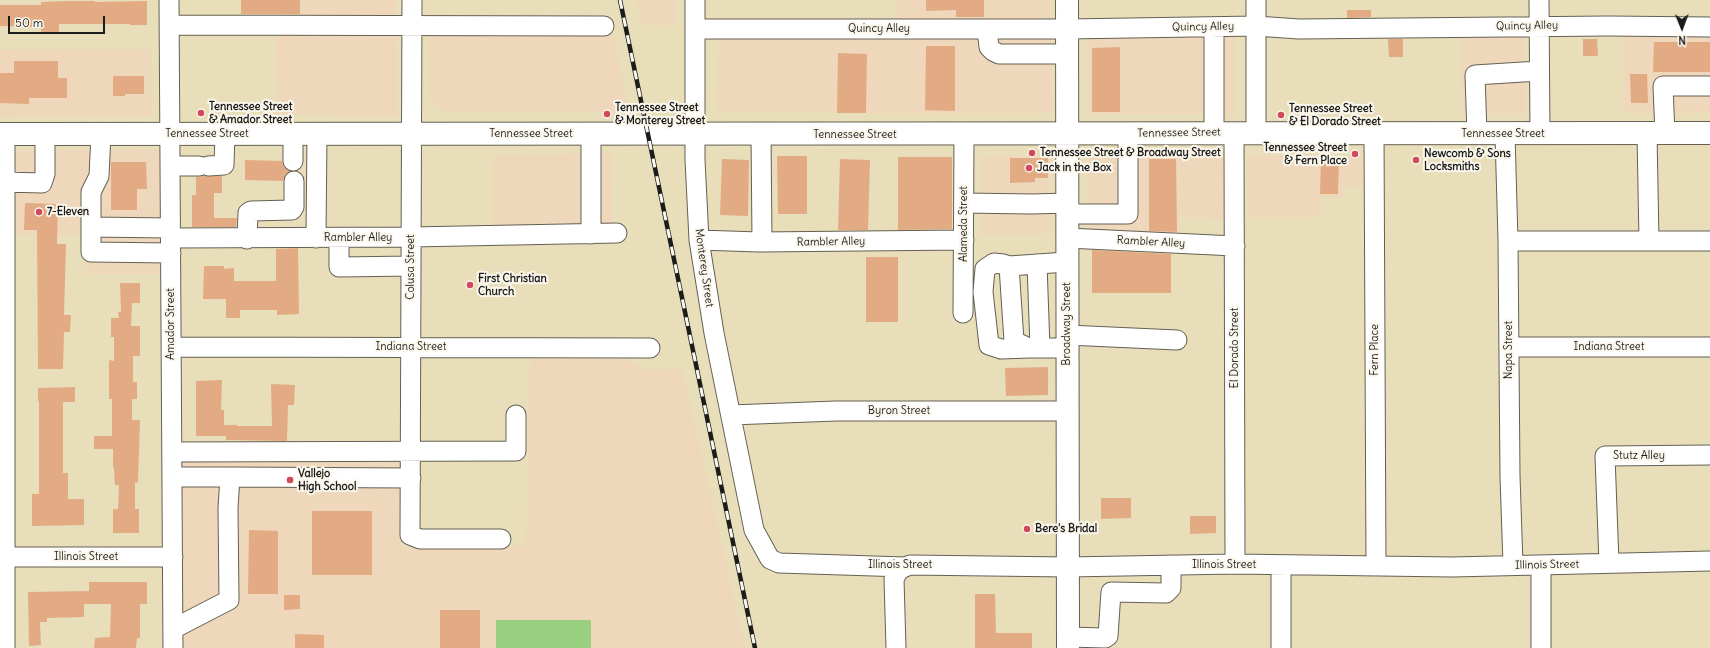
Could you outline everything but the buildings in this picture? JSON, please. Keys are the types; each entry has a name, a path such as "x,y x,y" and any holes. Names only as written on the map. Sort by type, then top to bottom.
{"main road":[{"name":"Broadway Street","path":"1068,0 1068,642"},
{"name":"Tennessee Street","path":"3,134 964,135 1224,133 1710,133"}],"street":[{"name":"Amador Street","path":"168,0 172,347 173,648"},
{"name":"Colusa Street","path":"412,0 410,535 420,539 501,539"},
{"name":"Monterey Street","path":"695,0 695,134 699,240 714,333 755,531"},
{"path":"1256,0 1256,133"},
{"path":"1539,0 1540,134"},
{"path":"169,25 604,26"},
{"name":"Quincy Alley","path":"695,28 1067,29 1256,26 1300,29 1539,26 1710,27"},
{"name":"El Dorado Street","path":"1214,27 1235,246 1236,564"},
{"path":"987,29 989,46 993,51 999,54 1067,54"},
{"path":"1477,134 1475,75 1539,71"},
{"path":"1649,241 1656,134 1663,86 1710,86"},
{"path":"3,134 5,182 3,220 2,557 5,648"},
{"path":"5,182 42,183 45,174 45,134"},
{"path":"101,134 99,176 91,192 91,252 171,240"},
{"path":"170,166 224,165 225,134"},
{"path":"293,134 293,161"},
{"path":"316,238 317,134"},
{"path":"591,134 591,234"},
{"path":"761,134 762,242"},
{"path":"964,203 1032,204 1128,214 1128,134"},
{"name":"Fern Place","path":"1374,134 1376,566"},
{"name":"Napa Street","path":"1505,134 1508,241 1510,476 1513,565"},
{"name":"Alameda Street","path":"963,313 964,135"},
{"path":"247,239 248,213 251,211 292,210 294,207 294,181"},
{"path":"90,227 171,240"},
{"name":"Rambler Alley","path":"171,240 411,238 617,233"},
{"path":"339,238 339,267 411,266"},
{"name":"Rambler Alley","path":"1067,238 1235,246"},
{"name":"Rambler Alley","path":"699,240 762,242 964,240"},
{"path":"1508,241 1710,241"},
{"path":"1067,262 1009,266 994,263 985,269 983,292 989,345 1001,349 1034,348 1067,341 1177,340"},
{"path":"1034,348 1037,264"},
{"path":"1009,266 1014,341 1034,348"},
{"name":"Indiana Street","path":"172,347 650,348"},
{"name":"Indiana Street","path":"1509,347 1710,347"},
{"name":"Byron Street","path":"731,415 836,411 1067,411"},
{"path":"172,452 516,451 516,415"},
{"name":"Stutz Alley","path":"1609,563 1604,456 1710,456"},
{"path":"172,477 411,478"},
{"path":"173,629 229,600 228,508 230,477"},
{"name":"Illinois Street","path":"755,531 770,559 779,563 905,567 910,565 1068,567 1236,564 1452,567 1710,561"},
{"name":"Illinois Street","path":"2,557 173,557"},
{"path":"1111,592 1166,593 1171,588 1171,565"},
{"path":"1281,565 1281,648"},
{"path":"1068,642 1105,638 1108,636 1111,566"},
{"path":"1541,566 1541,648"},
{"path":"896,648 894,578 899,570 905,567"}],"shaded area":[{"path":"300,0 396,0 396,23 300,22"},
{"path":"637,0 676,0 676,25 642,25"},
{"path":"896,0 1050,0 1053,113 717,111 719,34 897,34"},
{"path":"428,31 612,32 630,112 447,112 431,104 429,86"},
{"path":"276,33 397,35 398,116 275,114 277,93"},
{"path":"1235,34 1235,114 1092,114 1088,112 1088,35"},
{"path":"1461,35 1524,35 1526,114 1463,113"},
{"path":"1710,35 1710,113 1623,113 1625,36"},
{"path":"150,49 151,116 0,117 0,50"},
{"path":"162,149 162,274 87,274 86,235 0,235 0,151"},
{"path":"611,154 612,231 494,234 493,155"},
{"path":"1049,156 1049,225 1046,234 982,235 982,157"},
{"path":"1178,156 1224,157 1230,163 1229,219 1179,217 1180,238 1089,236 1089,161 1092,158"},
{"path":"1247,156 1362,156 1362,187 1343,187 1343,197 1319,197 1319,217 1248,217"},
{"name":"Vallejo High School","path":"530,359 626,359 649,370 682,368 745,648 183,648 180,454 401,453 401,549 526,545"}],"green space":[{"path":"496,620 591,620 591,648 496,648"}],"railway":[{"path":"620,0 755,648"}],"place":[{"name":"Tennessee Street & Amador Street","path":"201,113"},
{"name":"Tennessee Street & Monterey Street","path":"607,114"},
{"name":"Tennessee Street & El Dorado Street","path":"1281,115"},
{"name":"Tennessee Street & Broadway Street","path":"1032,153"},
{"name":"Tennessee Street & Fern Place","path":"1355,154"},
{"name":"Newcomb & Sons Locksmiths","path":"1416,160"},
{"name":"Jack in the Box","path":"1029,168"},
{"name":"7-Eleven","path":"39,212"},
{"name":"First Christian Church","path":"470,285"},
{"name":"Vallejo High School","path":"290,480"},
{"name":"Bere's Bridal","path":"1027,529"}]}
